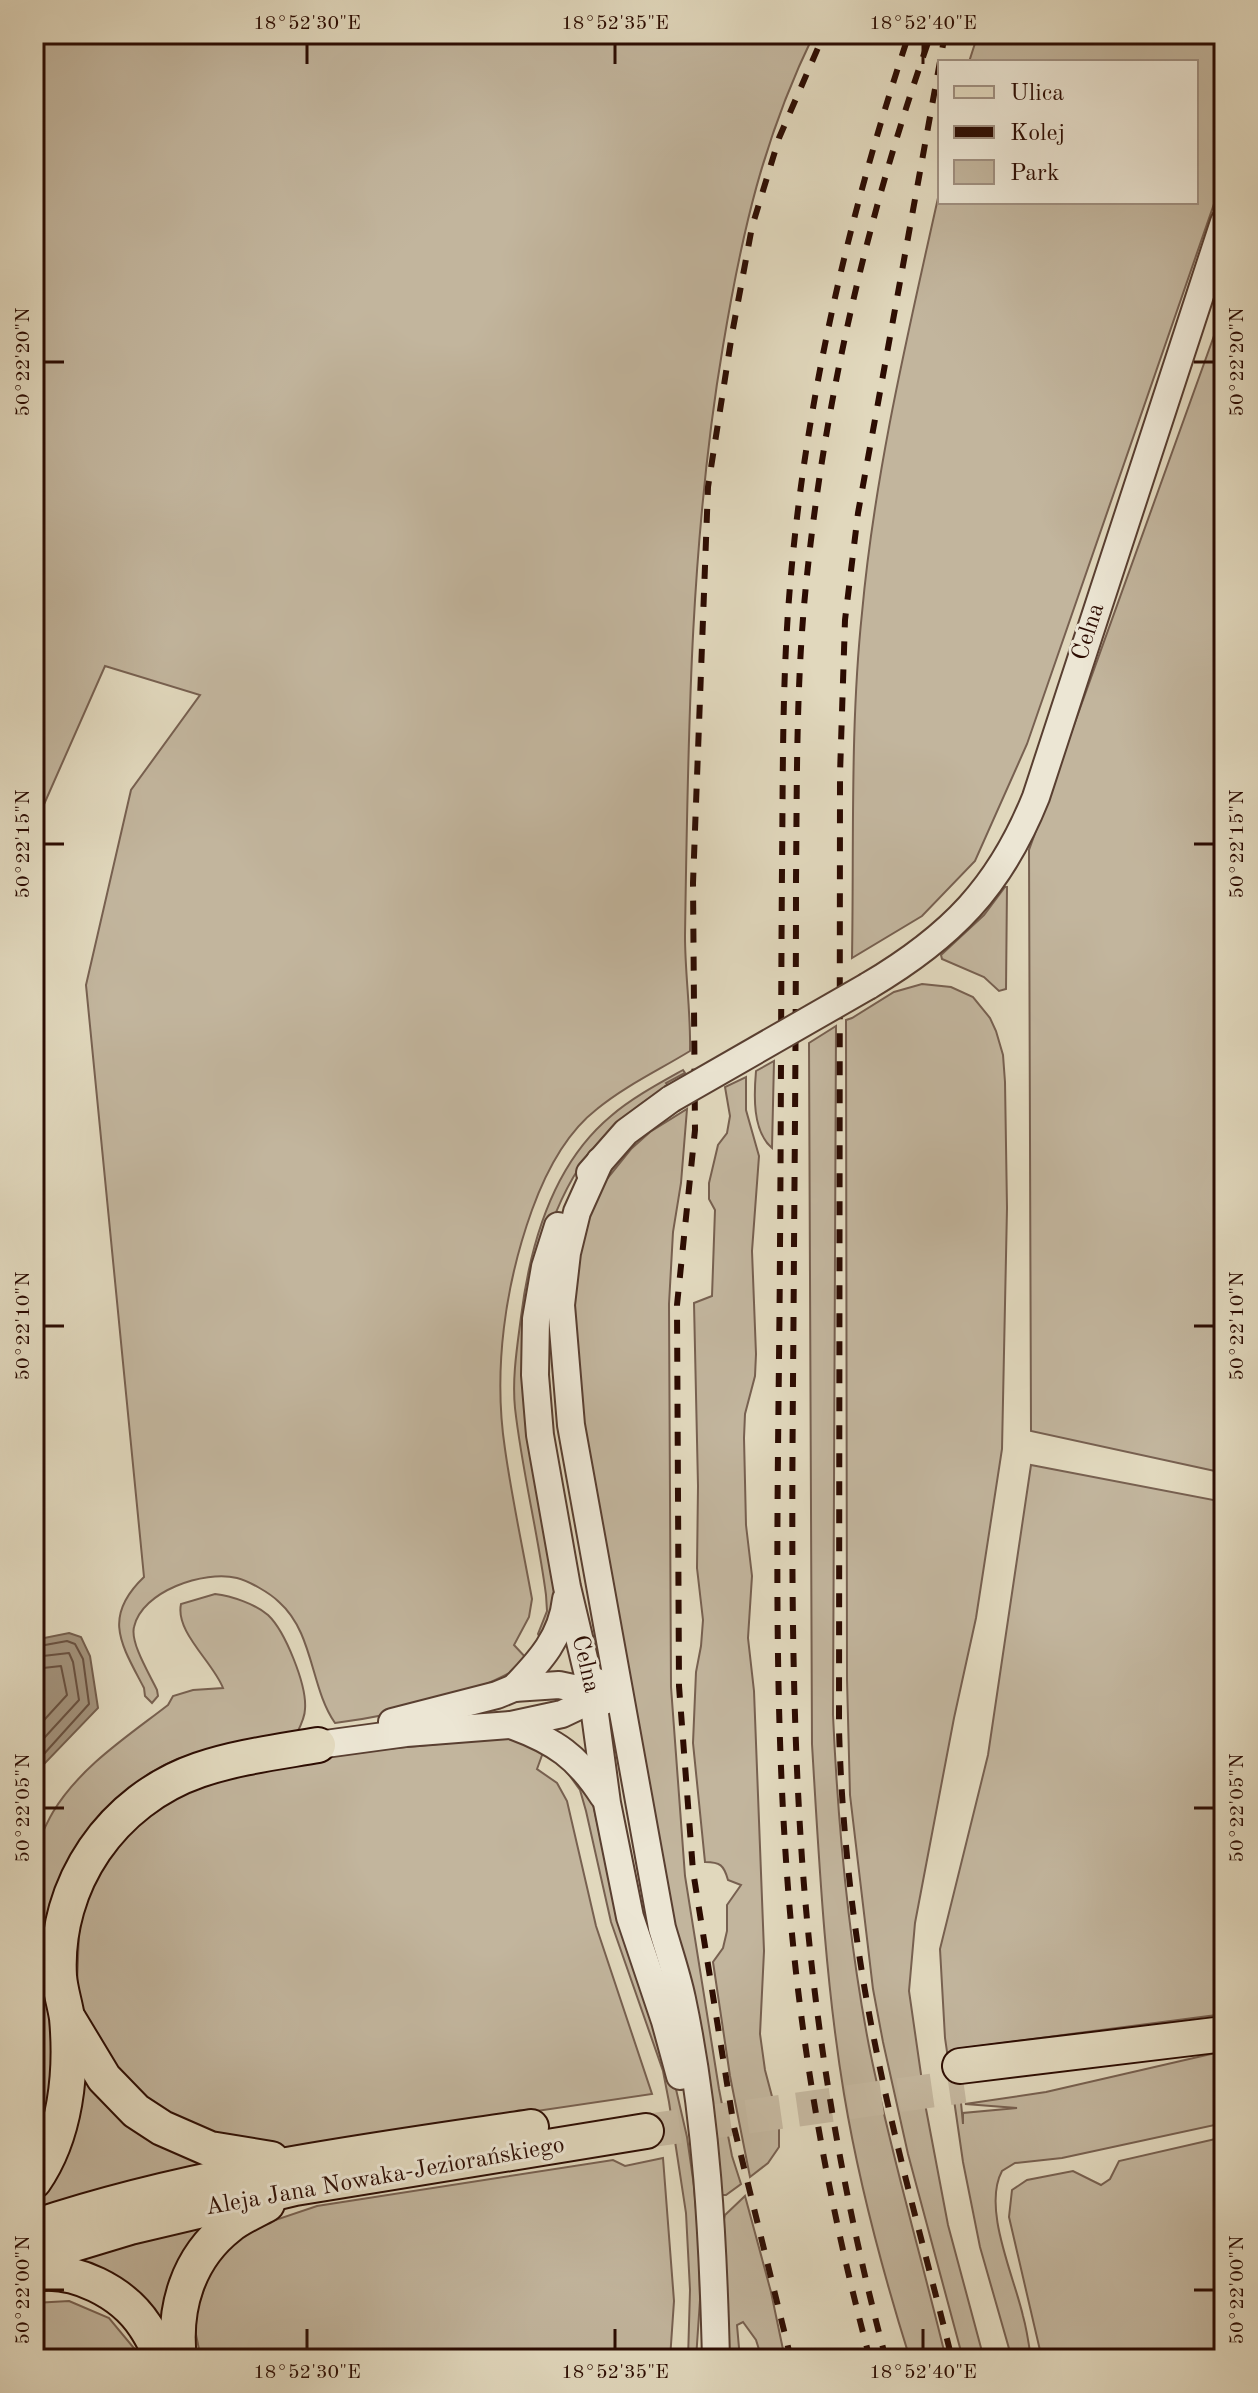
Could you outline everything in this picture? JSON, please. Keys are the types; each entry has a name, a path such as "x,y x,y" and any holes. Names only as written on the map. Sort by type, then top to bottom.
{"main road":[{"path":"34,2181 49,2156 63,2116 69,2059 67,2016 59,1977 62,1927 74,1886 91,1853 108,1831 139,1802 198,1770 328,1743"},
{"path":"67,2016 104,2078 136,2111 162,2128 210,2149 293,2175"},
{"path":"962,2076 1224,2035"},
{"name":"Aleja Jana Nowaka-Jeziorańskiego","path":"34,2227 86,2209 168,2188 293,2175 644,2121"},
{"path":"179,2359 177,2319 181,2296 208,2246 293,2175"},
{"name":"Aleja Jana Nowaka-Jeziorańskiego","path":"34,2256 293,2175"},
{"path":"34,2274 67,2275 94,2283 120,2301 143,2323 164,2359"}],"street":[{"name":"Celna","path":"706,2172 665,2021 630,1917 607,1803 592,1692 567,1587 540,1435 535,1375 536,1319 545,1267 560,1219 573,1194 626,1132 671,1099 903,965 956,924 984,891 1022,832 1036,797 1224,222"},
{"name":"Celna","path":"600,1161 577,1212 567,1253 561,1305 571,1425 662,1928 682,1997 697,2084 713,2252 716,2359"},
{"path":"514,1688 544,1658 559,1631 567,1587"},
{"path":"328,1743 511,1725 562,1714 581,1705 592,1692 606,1658 607,1624"},
{"path":"328,1743 514,1688 559,1685 592,1692 608,1703 629,1741"},
{"path":"511,1725 561,1748 586,1770 607,1803"}],"green space":[{"path":"34,34 814,34 781,111 756,187 730,304 712,419 697,566 690,714 685,936 690,1051 619,1093 576,1130 543,1182 515,1268 504,1328 500,1389 508,1468 532,1599 529,1617 514,1645 529,1661 487,1684 436,1702 383,1715 335,1723 321,1693 306,1644 290,1615 270,1595 237,1578 223,1576 192,1580 161,1594 139,1614 134,1634 157,1690 158,1696 152,1703 145,1696 128,1658 120,1631 119,1618 123,1605 144,1577 86,985 131,790 200,695 105,666 34,827"},
{"path":"978,34 1224,34 1224,175 1027,744 975,861 922,916 852,958 856,699 868,559 894,400 938,198 938,204 1198,204 1198,60 970,60"},
{"path":"1224,308 1224,1473 1031,1431 1029,850"},
{"path":"1005,887 1006,989 999,991 984,977 942,959 941,955 984,915"},
{"path":"922,984 951,987 973,997 996,1031 1003,1055 1005,1082 1007,1208 1002,1449 976,1618 915,1923 909,1991 926,2109 948,2225 984,2359 963,2359 908,2154 873,1989 850,1795 847,1679 846,1020 894,992"},
{"path":"836,1026 833,1715 841,1840 855,1964 869,2046 946,2359 910,2359 881,2261 844,2094 824,1920 812,1744 809,1043"},
{"path":"774,1061 772,1148 765,1141 758,1122 755,1090 756,1071"},
{"path":"683,1070 685,1073 666,1083 668,1086 616,1124 580,1167 554,1217 534,1278 556,1607 541,1640 538,1634 547,1611 546,1595 514,1397 517,1352 531,1262 547,1208 573,1158 611,1116"},
{"path":"746,1077 746,1110 759,1156 752,1251 755,1376 745,1414 744,1438 746,1525 752,1576 748,1638 754,1691 764,1951 760,2034 765,2070 779,2123 779,2147 768,2163 750,2177 730,2076 713,1962 723,1948 727,1931 727,1905 741,1885 728,1880 721,1865 705,1862 693,1743 696,1672 703,1620 697,1568 694,1303 712,1296 715,1210 709,1199 709,1183 718,1145 727,1133 730,1116 725,1087"},
{"path":"687,1109 681,1183 673,1232 669,1304 671,1687 685,1876 719,2089 732,2156 741,2184 726,2195 721,2195 572,1365 568,1276 598,1190 631,1149 650,1132"},
{"path":"1031,1465 1224,1502 1224,2014 956,2049 963,2124 963,2113 1017,2108 965,2104 1046,2092 1224,2051 1224,2123 1062,2158 1015,2163 1002,2171 997,2186 997,2223 1024,2321 1031,2359 1012,2359 980,2247 963,2162 945,2038 940,1949 988,1755"},
{"path":"215,1594 250,1604 275,1623 299,1673 305,1699 304,1718 297,1733 207,1750 178,1759 151,1773 101,1817 81,1844 51,1905 44,1937 43,1978 56,2042 57,2064 34,2165 34,1851 64,1796 106,1753 168,1705 173,1696 193,1690 223,1688 189,1636 181,1615 181,1604"},
{"path":"491,1739 519,1739 545,1747 537,1769 557,1783 567,1801 596,1926 652,2094 281,2149 231,2147 147,2111 86,2027 77,1984 79,1933 89,1885 116,1840 180,1793 283,1763"},
{"path":"562,1765 591,1794 616,1911 670,2063 687,2137 699,2245 700,2300 696,2359 688,2359 690,2290 686,2213 663,2071 611,1922 580,1790"},
{"path":"77,2067 214,2165 34,2212 34,2197"},
{"path":"1224,2137 1224,2359 1042,2359 1009,2217 1012,2190 1027,2180 1073,2171 1101,2185 1110,2179 1119,2161"},
{"path":"663,2158 674,2301 670,2359 201,2359 193,2320 208,2278 222,2253 249,2229 317,2206 613,2160 625,2166"},
{"path":"745,2196 785,2359 762,2359 756,2340 743,2322 737,2325 740,2359 729,2359 722,2228 725,2215"},
{"path":"217,2220 170,2345 65,2256"},
{"path":"69,2301 109,2318 143,2359 34,2359 34,2303"}],"water":[{"path":"69,1633 81,1637 90,1656 98,1708 44,1764 34,1780 34,1640"}],"tunnel":[{"path":"646,2131 964,2086"}],"railway":[{"path":"791,2359 734,2127 693,1871 679,1686 677,1305 695,1130 693,883 708,487 752,227 779,138 824,34"},
{"path":"870,2359 840,2236 816,2111 798,1986 786,1860 779,1707 777,1553 783,728 797,515 819,376 849,238 909,34"},
{"path":"886,2359 856,2236 832,2111 814,1986 802,1859 792,1552 798,732 806,585 814,514 837,375 869,237 908,101 931,34"},
{"path":"940,60 945,34"},
{"path":"938,73 858,513 845,620 840,774 839,1729 850,1887 861,1966 892,2123 952,2359"}]}
